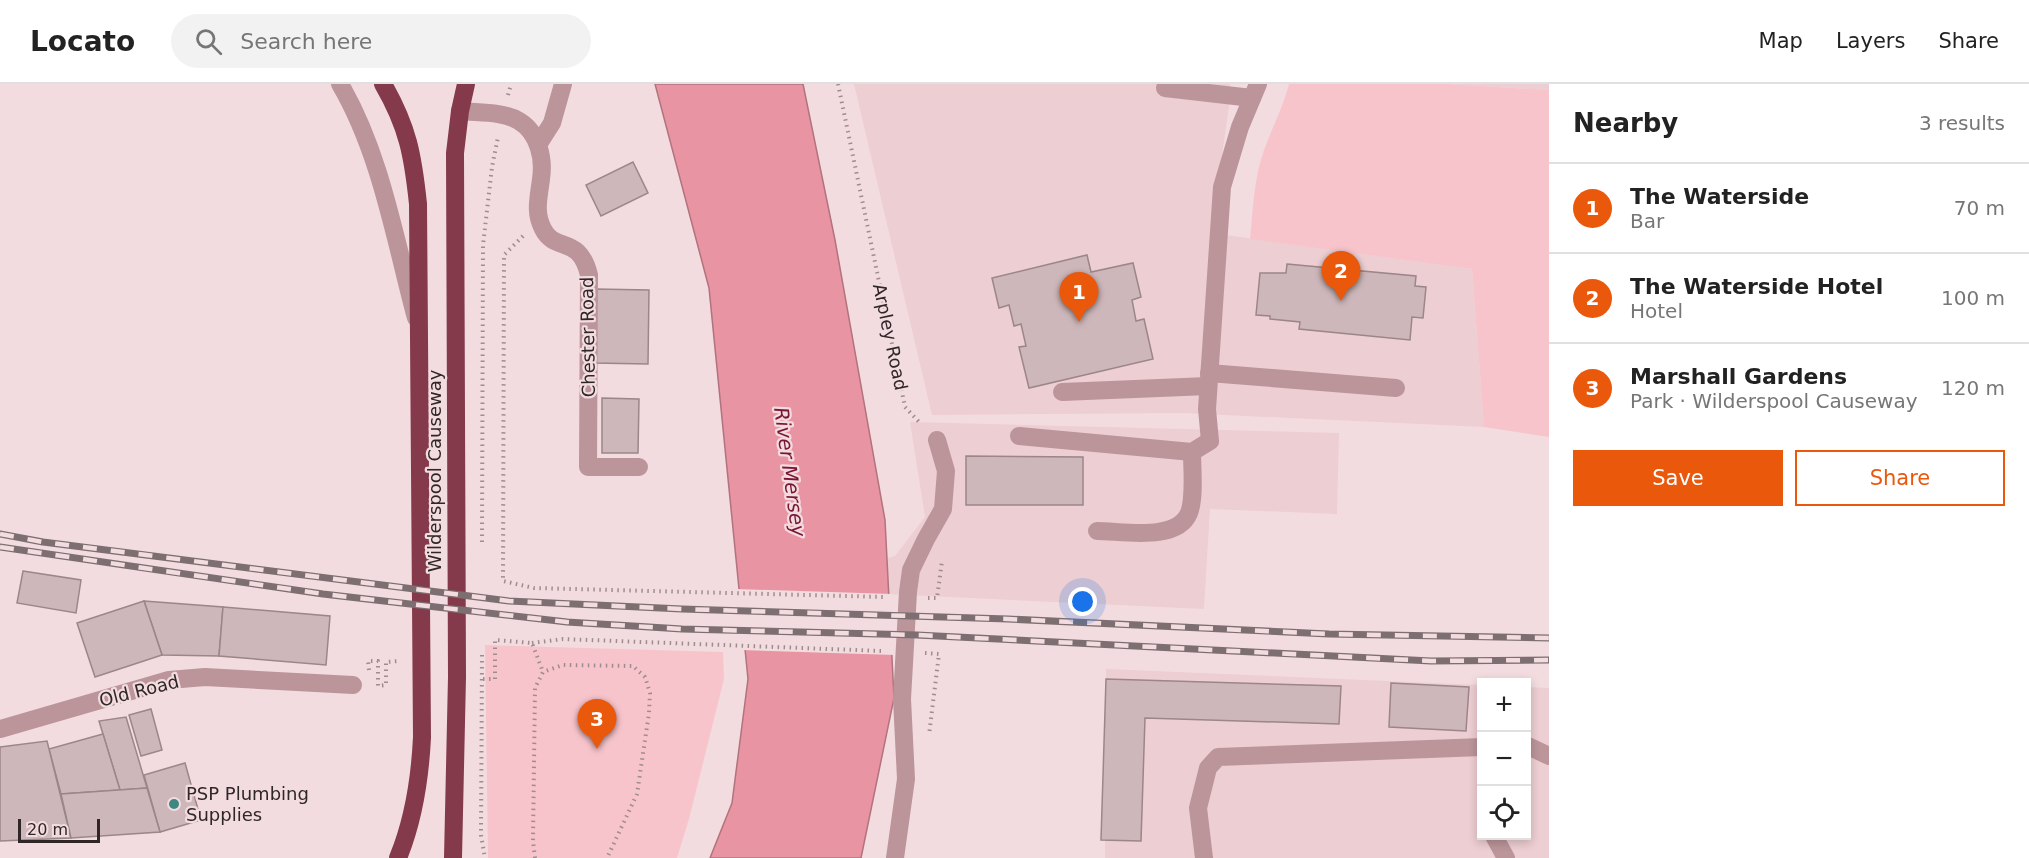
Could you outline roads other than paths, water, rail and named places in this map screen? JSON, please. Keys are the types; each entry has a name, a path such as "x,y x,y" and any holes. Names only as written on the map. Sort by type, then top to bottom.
{"highway":[{"name":"Wilderspool Causeway","path":"383,84 400,116 413,156 418,204 422,580 421,768 411,822 398,858"},
{"name":"Wilderspool Causeway","path":"453,858 457,747 455,153 466,84"}],"street":[{"name":"Wilderspool Causeway","path":"340,84 365,137 382,188 419,331"},
{"path":"460,111 503,116 520,121 538,144 552,123 563,84"},
{"path":"1019,436 1192,452 1210,441 1207,409 1208,380 1222,187 1240,127 1255,91 1165,88"},
{"name":"Chester Road","path":"538,144 542,162 542,179 537,204 539,220 544,232 554,241 570,246 579,252 585,261 589,275 588,467 639,467"},
{"path":"1062,392 1208,380 1396,388"},
{"path":"895,858 906,779 902,699 908,592 911,570 943,509 946,471 937,440"},
{"path":"1097,531 1163,532 1174,529 1183,522 1189,513 1191,500 1192,452"},
{"name":"Old Road","path":"0,729 169,680 205,677 353,685"},
{"path":"1204,858 1198,808 1208,768 1218,757 1477,747"},
{"path":"1531,747 1549,756"},
{"path":"1496,840 1506,858"}],"water":[{"name":"River Mersey","path":"655,84 803,84 835,240 885,520 894,698 861,858 710,858 732,803 748,679 709,288"}],"railway":[{"path":"0,534 43,542 509,601 1008,619 1329,634 1549,638"},
{"path":"0,547 323,594 567,622 682,629 917,635 1431,661 1549,660"}],"place":[{"name":"The Waterside Hotel","path":"1341,301"},
{"name":"The Waterside","path":"1079,322"},
{"name":"Marshall Gardens","path":"597,749"},
{"name":"PSP Plumbing Supplies","path":"174,804"}]}
